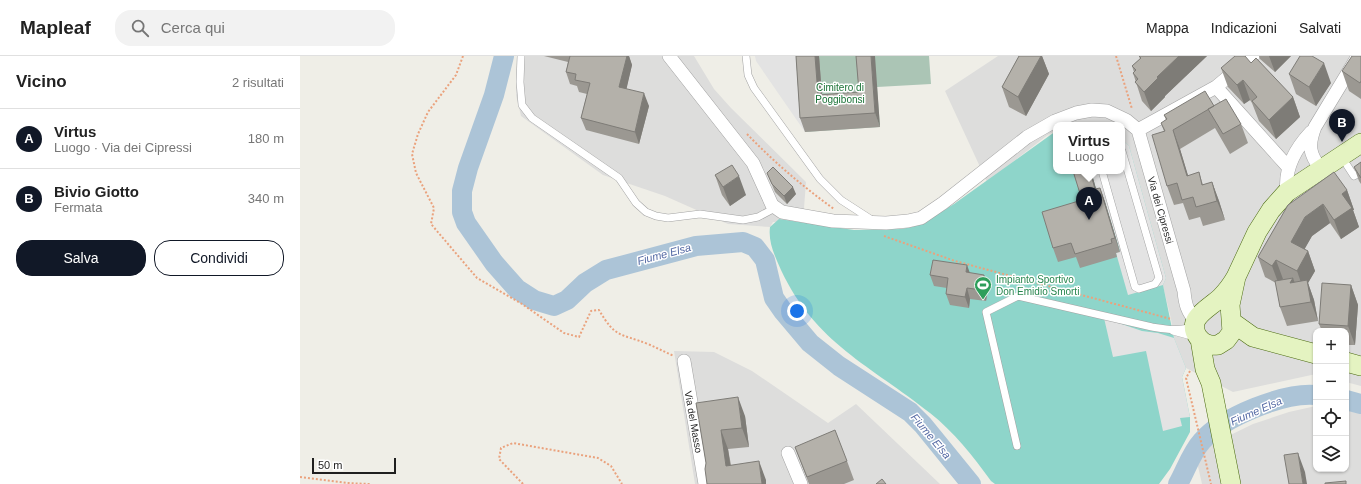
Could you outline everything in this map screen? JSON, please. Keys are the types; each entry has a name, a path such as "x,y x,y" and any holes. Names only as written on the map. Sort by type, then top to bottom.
{"main road":[{"path":"1197,323 1226,291 1236,277 1265,219 1277,202 1287,192 1361,143"},
{"path":"1211,383 1214,363 1224,342 1232,332 1230,305 1236,277"},
{"path":"1197,323 1221,309 1253,337 1313,353"},
{"path":"1197,323 1213,345 1253,337"},
{"path":"1197,323 1204,364 1211,383 1231,484"},
{"path":"1349,363 1361,366"}],"street":[{"path":"669,56 753,163 758,171 768,198 775,208 782,212 880,229 908,221 930,213 1023,140 1053,127"},
{"path":"1066,121 1087,110 1102,110 1120,117 1138,130 1216,87 1253,56"},
{"path":"1287,192 1286,176 1301,145 1315,128 1358,56"},
{"path":"1216,87 1289,168"},
{"path":"1315,128 1309,148 1313,159 1321,169"},
{"name":"Via dei Cipressi","path":"1138,130 1184,291 1197,323"},
{"name":"Via del Masso","path":"684,361 705,484"},
{"path":"788,453 801,484"}],"lane":[{"path":"521,56 520,82 522,105 532,118 619,178 636,203 646,212 656,216 668,218 700,214 743,220 758,217 775,208"},
{"path":"746,56 748,75 754,88 820,179 841,200 880,229"},
{"path":"1341,156 1354,176 1361,172"},
{"path":"1103,174 1135,287 1139,289 1155,284 1159,278 1125,161"},
{"path":"1017,446 986,312 1018,296 1168,330 1191,337 1197,323"},
{"path":"1168,330 1184,329 1197,323"}],"path":[{"path":"463,56 456,75 428,112 418,134 412,154 416,173 434,208 431,224 476,278 522,304 564,333 579,337 591,311 599,310 607,325 622,336 647,344 684,361"},
{"path":"1116,56 1138,130"},
{"path":"742,129 769,157 803,187 840,213"},
{"path":"880,229 955,261 1197,323"},
{"path":"1186,378 1211,484"},
{"path":"523,484 499,459 501,448 513,444 598,458 611,466 622,484"},
{"path":"300,476 347,483 370,484"}],"shaded area":[{"path":"517,56 694,56 714,89 731,108 806,182 803,221 773,222 770,227 728,224 665,196 603,175 521,116 516,95"},
{"path":"755,56 800,56 805,132 756,61"},
{"path":"998,56 1361,56 1361,386 1349,383 1349,328 1313,328 1313,375 1233,392 1186,368 1174,338 1171,319 1129,146 1125,143 1125,122 1053,122 1053,132 987,182 945,91"},
{"name":"Impianto Sportivo Don Emidio Smorti","path":"1053,133 1053,174 1125,174 1125,143 1129,146 1166,278 1163,285 1174,338 1186,368 1182,377 1190,417 1190,432 1170,469 1159,484 995,484 963,445 939,420 846,351 810,317 795,295 781,270 772,249 770,227 779,219 854,230 901,229 925,222 954,204"},
{"path":"1125,143 1129,146 1166,278 1163,285 1128,295 1116,253 1120,251 1105,202 1100,203 1092,174 1125,174"},
{"path":"1104,318 1142,331 1158,333 1174,338 1186,368 1182,377 1190,417 1180,418 1182,426 1163,431 1146,351 1113,357"},
{"path":"674,351 714,352 752,371 828,423 856,404 940,484 695,484"},
{"path":"1313,407 1313,472 1349,472 1349,411 1361,414 1361,484 1202,484 1197,462 1208,446 1253,424 1289,412"}],"green space":[{"name":"Cimitero di Poggibonsi","path":"800,56 929,56 931,84 877,87 880,127 805,132"}],"building":[{"path":"570,56 627,56 619,87 644,93 635,132 581,118 590,83 575,80 576,74 566,72"},
{"path":"796,56 815,56 818,95 859,92 856,56 871,56 875,113 800,118"},
{"path":"1019,56 1041,56 1018,97 1002,87"},
{"path":"1139,56 1179,56 1144,92 1135,82 1138,79 1133,73 1136,70 1132,66 1141,58"},
{"path":"1235,56 1245,56 1251,63 1256,58 1293,97 1269,120 1252,101 1257,97 1243,80 1237,85 1221,68"},
{"path":"1300,56 1312,56 1324,63 1309,87 1289,74"},
{"path":"1352,56 1361,56 1360,83 1342,71"},
{"path":"1205,91 1214,106 1173,130 1187,176 1199,172 1202,185 1212,182 1217,201 1196,207 1193,197 1182,200 1177,183 1167,186 1152,135 1165,131 1161,123 1167,119 1164,115"},
{"path":"1226,99 1241,124 1223,134 1208,109"},
{"path":"1361,162 1361,178 1354,167"},
{"path":"732,165 739,176 723,187 715,175"},
{"path":"773,167 793,187 784,196 772,184 767,173"},
{"path":"1334,172 1347,190 1342,194 1352,208 1334,220 1323,204 1305,217 1291,242 1308,251 1297,271 1276,260 1272,266 1258,257 1288,205"},
{"path":"1074,174 1091,174 1095,189 1100,188 1115,238 1111,239 1112,243 1075,254 1071,243 1053,248 1042,212 1082,200"},
{"path":"933,260 967,265 966,272 984,275 982,290 967,288 965,297 946,294 948,278 930,275"},
{"path":"1293,278 1290,283 1307,280 1311,302 1280,307 1275,281"},
{"path":"1322,283 1351,285 1348,326 1319,324"},
{"path":"738,397 742,428 721,430 726,466 759,461 762,484 707,484 705,469 706,463 696,403"},
{"path":"835,430 847,461 807,477 795,447"},
{"path":"1298,453 1303,484 1289,484 1284,455"},
{"path":"882,479 886,484 876,484"},
{"path":"1346,481 1346,484 1325,484 1325,483"}],"waterway":[{"name":"Fiume Elsa","path":"504,56 494,95 468,168 462,191 462,212 466,223 494,263 517,289 534,300 554,306 567,300 585,283 606,270 696,246 743,242 755,247 765,260 774,298 810,343 839,366 910,412 923,425 971,484"},
{"name":"Fiume Elsa","path":"1178,484 1198,446 1212,432 1224,423 1271,402 1303,395 1313,395"},
{"name":"Fiume Elsa","path":"1349,401 1361,404"}],"place":[{"name":"Bivio Giotto","path":"1342,142"},
{"name":"Virtus","path":"1089,220"},
{"name":"Impianto Sportivo Don Emidio Smorti","path":"983,300"}]}
